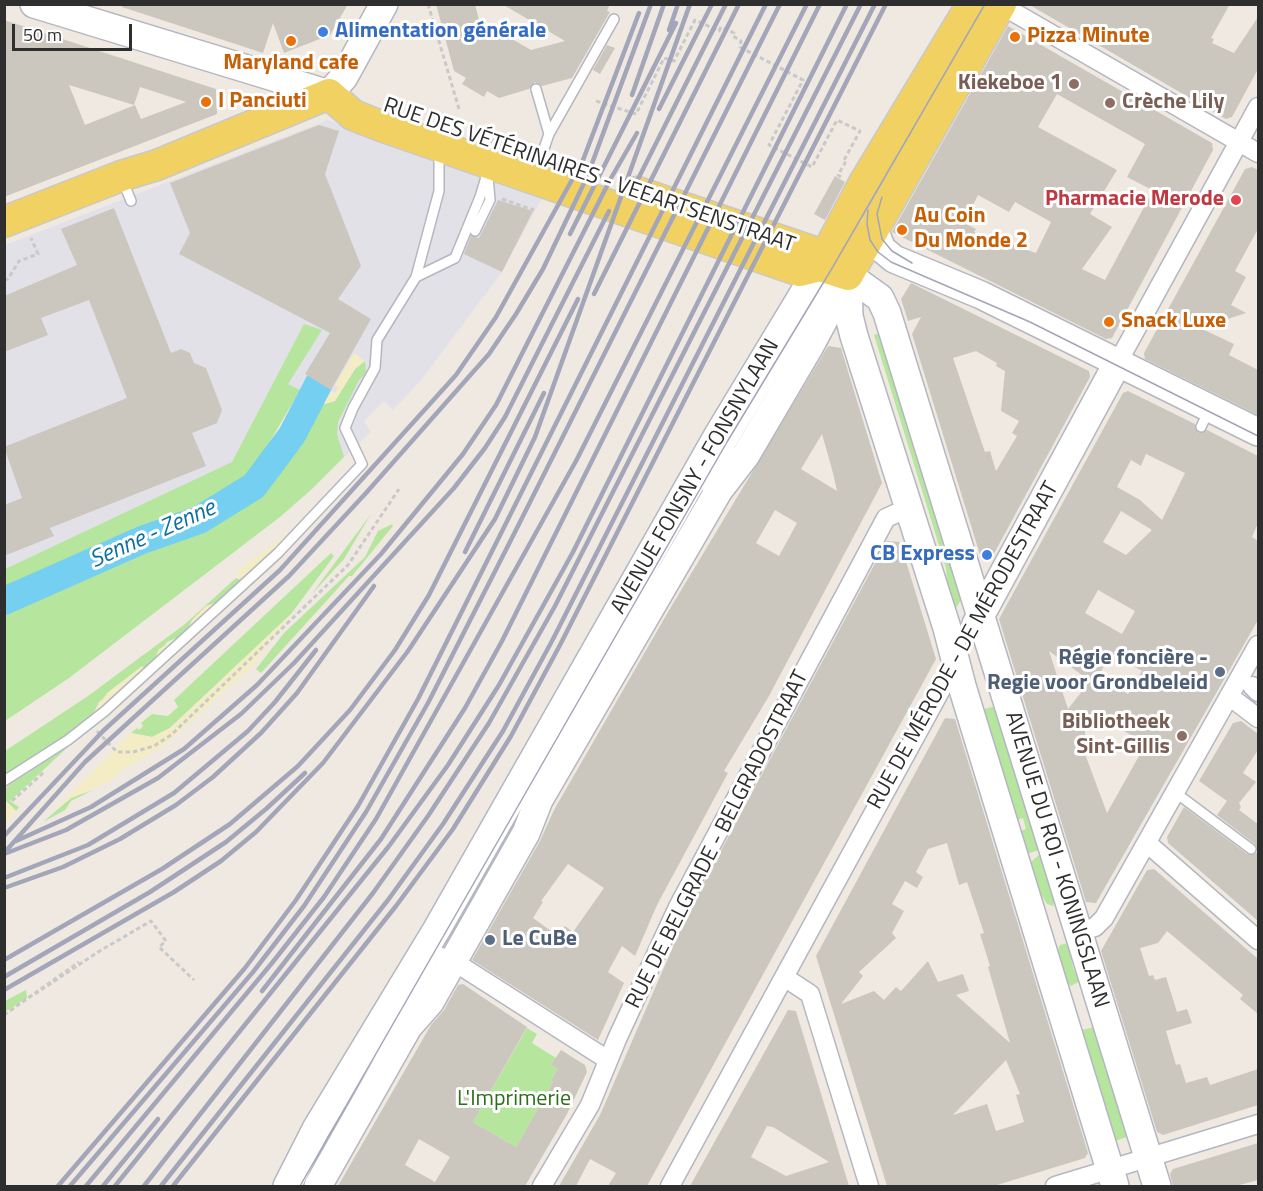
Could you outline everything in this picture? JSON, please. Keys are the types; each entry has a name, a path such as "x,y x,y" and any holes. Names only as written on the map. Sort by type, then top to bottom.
{"main road":[{"name":"RUE DES VÉTÉRINAIRES - VEEARTSENSTRAAT","path":"34,4 329,94 353,115 448,127 491,160 800,271 838,265"},
{"path":"4,222 124,188 157,165 329,94 344,77 384,4"},
{"name":"AVENUE FONSNY - FONSNYLAAN","path":"439,953 526,833 539,800 719,490 746,454 808,350 864,183 972,4"},
{"name":"AVENUE FONSNY - FONSNYLAAN","path":"838,265 873,228 1001,5"},
{"name":"RUE DES VÉTÉRINAIRES - VEEARTSENSTRAAT","path":"491,160 545,147 811,251 838,265"},
{"path":"873,228 877,242 894,259 981,295 1118,362 1205,417 1258,432"},
{"name":"AVENUE DU ROI - KONINGSLAAN","path":"838,265 849,316 1112,1178"},
{"name":"AVENUE DU ROI - KONINGSLAAN","path":"838,265 880,297 885,308 1157,1186"},
{"name":"RUE DE MÉRODE - DE MÉRODESTRAAT","path":"956,662 1118,362"},
{"path":"287,1186 316,1129 439,953"},
{"path":"318,1186 408,1028 429,1002 439,953"}],"street":[{"path":"1001,5 1258,153"},
{"name":"RUE DE MÉRODE - DE MÉRODESTRAAT","path":"1118,362 1258,107"},
{"name":"RUE DE BELGRADE - BELGRADOSTRAAT","path":"542,1186 590,1105 608,1060 678,907 886,518 908,508"},
{"path":"1079,932 1095,927 1104,918 1258,645"},
{"name":"RUE DE MÉRODE - DE MÉRODESTRAAT","path":"670,1186 956,662"},
{"path":"1229,696 1258,718"},
{"path":"1147,843 1258,940"},
{"path":"439,953 608,1060"},
{"path":"784,977 810,994 869,1186"},
{"path":"1055,1186 1112,1178 1148,1157 1258,1124"}],"lane":[{"path":"957,59 989,4"},
{"path":"545,147 614,19"},
{"path":"536,88 545,147"},
{"path":"4,782 90,723 278,553 362,464 345,428 375,368 377,340 416,277 439,191 448,127"},
{"path":"416,277 455,258 491,160"},
{"path":"475,231 490,200 491,160"},
{"name":"AVENUE FONSNY - FONSNYLAAN","path":"698,500 838,265"},
{"path":"1176,793 1251,849"},
{"path":"391,1034 439,953"}],"path":[{"path":"428,4 448,127"},
{"path":"596,101 636,114 664,58 674,62 695,20 719,31 721,27 734,33 733,36 741,41 740,47 803,80 769,145 812,167 837,120 860,131 843,162"},
{"path":"491,160 500,198 534,210"},
{"path":"4,280 8,279 19,261 38,254 31,238"},
{"path":"90,723 117,752 133,752 154,746 171,735 348,565 399,489"},
{"path":"34,994 151,921 166,941 159,947 194,980"},
{"path":"4,1015 79,962"}],"shaded area":[{"path":"328,120 543,196 502,272 422,379 393,410 384,401 364,421 371,432 344,457 281,397 240,460 5,569 5,245"}],"green space":[{"path":"304,324 322,330 288,384 300,390 259,460 247,474 221,494 5,591 5,569 232,462"},
{"path":"885,331 965,594 950,617 946,568 874,335"},
{"path":"365,361 366,374 359,380 338,422 337,434 344,457 312,489 280,517 69,678 5,721 4,612 128,554 147,552 254,500 275,478 321,405 335,401 355,369"},
{"path":"371,514 344,559 311,595"},
{"path":"392,524 393,526 352,576 349,576 261,673 256,669 284,633 365,557 378,531"},
{"path":"331,553 334,556 291,614 170,728 152,737 131,733 137,728 139,730 143,726 141,723 152,714 168,716 178,707 174,700"},
{"path":"236,578 243,580 185,634 167,642 153,663 99,702 93,714 64,739 5,776 5,751 88,696 185,624"},
{"path":"996,706 1039,850 1027,854 1020,831 1026,829 1023,818 1016,820 984,709"},
{"path":"70,745 10,801 19,807 16,811 5,800 5,789"},
{"path":"93,790 71,801 65,810 43,822 71,798"},
{"path":"1039,855 1044,861 1044,872 1057,891 1053,906 1047,904 1039,891 1031,862"},
{"path":"1068,943 1073,968 1080,981 1071,986 1067,982 1058,950 1060,945"},
{"path":"26,990 27,998 5,1012 5,1001"},
{"path":"1094,1027 1127,1137 1115,1141 1082,1030"},
{"name":"L'Imprimerie","path":"527,1028 537,1034 532,1043 556,1058 551,1065 558,1069 516,1147 473,1122"}],"sand":[{"path":"354,353 365,361 355,369 335,401 321,405 330,390 335,393 338,387 335,385"},
{"path":"300,524 251,575 185,634 192,620 206,606 221,601 242,580 236,578 240,569"},
{"path":"291,614 253,665 165,745 122,770 110,781 71,798 52,813 131,733 152,737 170,728"},
{"path":"185,634 153,663 159,649"},
{"path":"142,666 145,669 93,714 107,693"},
{"path":"5,800 16,811 5,824"}],"building":[{"path":"122,4 348,4 330,35 284,53 273,23 263,53 122,7"},
{"path":"436,4 475,4 479,20 531,50 565,41 502,4 610,4 607,11 610,12 572,78 542,86 535,82 529,89 499,98 487,91 484,97 462,84 466,78 454,71"},
{"path":"1028,4 1230,4 1211,38 1214,39 1212,43 1234,53 1258,17 1258,69 1232,117 1226,119"},
{"path":"4,20 216,89 217,114 4,197","holes":["69,85 134,105 140,87 186,102 141,119 135,105 85,125"]},
{"path":"1008,26 1212,143 1213,150 1112,338 1106,339 892,232","holes":["1057,94 1145,144 1127,177 1152,190 1105,280 1082,269 1112,227 1090,214 1117,170 1038,127","978,195 1009,212 1015,202 1051,222 1036,253 998,240 996,243 974,232 976,229 964,223"]},
{"path":"607,45 615,48 600,74 593,70"},
{"path":"319,125 339,131 325,174 361,266 338,299 371,319 331,390 305,374 330,333 179,254 190,233 170,183"},
{"path":"1252,167 1258,170 1258,229 1235,271 1246,277 1231,305 1246,313 1200,328 1234,344 1229,355 1258,370 1258,415 1145,359 1144,353 1245,169"},
{"path":"835,176 845,182 825,220 814,214"},
{"path":"498,200 533,211 502,272 464,254 471,236 479,238"},
{"path":"114,208 171,353 181,349 190,353 194,363 206,368 222,410 217,423 192,433 206,466 50,528 54,536 4,556 4,505 22,498 4,447 127,398 89,300 41,318 48,335 4,352 4,296 77,265 61,229"},
{"path":"911,283 1089,371 1090,377 991,559 981,558 912,334 921,317 908,321 901,299","holes":["976,351 997,363 996,366 1005,371 1001,411 1019,421 1012,433 1017,436 996,471 990,451 985,452 953,358"]},
{"path":"828,346 841,348 882,483 769,696 724,771 728,773 657,905 635,956 622,946 608,972 624,983 598,1040 472,960 540,841 554,810 668,612","holes":["822,434 833,473 837,491 801,469","775,510 797,523 779,556 756,543","568,864 604,888 573,932 565,926 558,936 533,918 543,902 541,901"]},
{"path":"1128,391 1195,424 1198,433 1207,430 1258,456 1258,523 1252,537 1258,541 1258,620 1096,903 1086,902 999,619 1123,393","holes":["1146,454 1185,473 1162,520 1140,500 1117,487 1131,460 1141,466","1121,511 1152,530 1126,555 1103,542","1098,590 1135,611 1122,634 1085,613","1049,651 1090,681 1068,709","1111,653 1142,671 1128,694 1098,677","1101,718 1131,735 1124,748 1139,756 1107,813 1085,754 1085,724"]},
{"path":"887,541 900,542 936,659 647,1186 608,1186 616,1173 590,1159 576,1186 559,1186 600,1115 688,912"},
{"path":"945,718 955,719 1088,1153 1085,1158 994,1186 887,1186 816,956","holes":["947,843 959,885 967,882 984,933 980,934 1010,1043 956,995 969,991 963,974 938,982 928,961 901,991 896,987 884,1000 874,991 841,1004 863,976 859,972 896,938 892,933 904,911 892,904 905,881 917,888 923,877 916,872 928,849","1006,1060 1020,1094 1016,1095 1024,1122 996,1131 987,1104 953,1115"]},
{"path":"1241,721 1258,734 1258,750 1243,773 1256,782 1239,803 1241,807 1239,810 1258,824 1258,921 1168,843 1167,837 1184,807 1247,854 1257,853 1255,844 1217,815 1227,801 1199,781 1233,723"},
{"path":"1154,869 1258,959 1258,1014 1240,999 1243,995 1167,931 1158,943 1140,948 1149,976 1153,975 1155,980 1166,977 1177,1012 1187,1009 1192,1023 1166,1031 1176,1065 1180,1064 1186,1083 1207,1077 1210,1085 1258,1069 1258,1105 1163,1135 1157,1132 1101,951 1147,870"},
{"path":"463,984 527,1027 473,1122 516,1147 553,1082 551,1080 558,1069 551,1065 561,1050 585,1065 587,1072 567,1114 525,1186 338,1186 431,1025 444,1010 458,985","holes":["419,1139 450,1157 435,1182 405,1165"]},
{"path":"788,1010 796,1011 849,1186 690,1186","holes":["767,1126 773,1127 829,1162 786,1176 751,1157"]},
{"path":"1258,1143 1258,1180 1236,1186 1173,1186 1170,1174 1173,1169"}],"waterway":[{"name":"Senne - Zenne","path":"4,601 142,540 199,520 254,486 292,435 319,383"}],"tram line":[{"path":"300,1186 727,442 831,270 985,4"},
{"path":"882,197 877,214 882,239 892,251 912,263"},
{"path":"868,210 867,224 870,240 878,252 891,262 1030,322 1258,436"}],"railway":[{"path":"4,853 85,762 289,576 489,354 543,269 587,177 651,4"},
{"path":"632,95 664,4"},
{"path":"669,30 678,4"},
{"path":"4,990 174,892 221,861 256,832 323,763 408,651 495,519 535,437 690,4"},
{"path":"659,109 712,4"},
{"path":"629,197 726,4"},
{"path":"594,294 739,4"},
{"path":"58,1186 245,968 296,900 358,806 418,699 766,4"},
{"path":"70,1186 253,972 304,906 366,812 428,703 780,4"},
{"path":"86,1186 272,963 324,897 376,819 576,461 807,4"},
{"path":"262,991 381,839 465,708 502,641 820,4"},
{"path":"115,1186 389,846 448,765 499,685 573,552 847,4"},
{"path":"144,1186 373,893 428,816 489,723 555,606 861,4"},
{"path":"161,1186 388,900 443,824 503,731 552,641 875,4"},
{"path":"173,1186 396,906 453,829 511,736 560,645 886,4"},
{"path":"4,836 103,731 280,570 456,375 496,317 583,160 639,13"},
{"path":"570,234 676,23"},
{"path":"16,841 91,807 184,749 257,685 381,554 463,454 496,405 610,180 637,133"},
{"path":"4,854 66,830 158,778 241,714 294,663 454,488 485,448 505,417 609,211"},
{"path":"4,960 162,869 230,824 298,766 350,710 395,650 429,595 578,299"},
{"path":"465,552 544,393"},
{"path":"4,888 63,867 120,839 176,805 213,777 261,733 297,693 374,586"},
{"path":"4,878 88,845 174,793 248,731 275,702 316,650"},
{"path":"4,977 150,892 226,842 305,773"},
{"path":"103,1186 158,1119"}],"place":[{"name":"Alimentation générale","path":"323,32"},
{"name":"Pizza Minute","path":"1015,37"},
{"name":"Maryland cafe","path":"291,41"},
{"name":"Kiekeboe 1","path":"1074,84"},
{"name":"I Panciuti","path":"206,102"},
{"name":"Crèche Lily","path":"1110,103"},
{"name":"Pharmacie Merode","path":"1236,200"},
{"name":"Au Coin Du Monde 2","path":"902,230"},
{"name":"Snack Luxe","path":"1109,322"},
{"name":"CB Express","path":"987,555"},
{"name":"Régie foncière - Regie voor Grondbeleid","path":"1220,672"},
{"name":"Bibliotheek Sint-Gillis","path":"1182,736"},
{"name":"Le CuBe","path":"490,940"}]}
